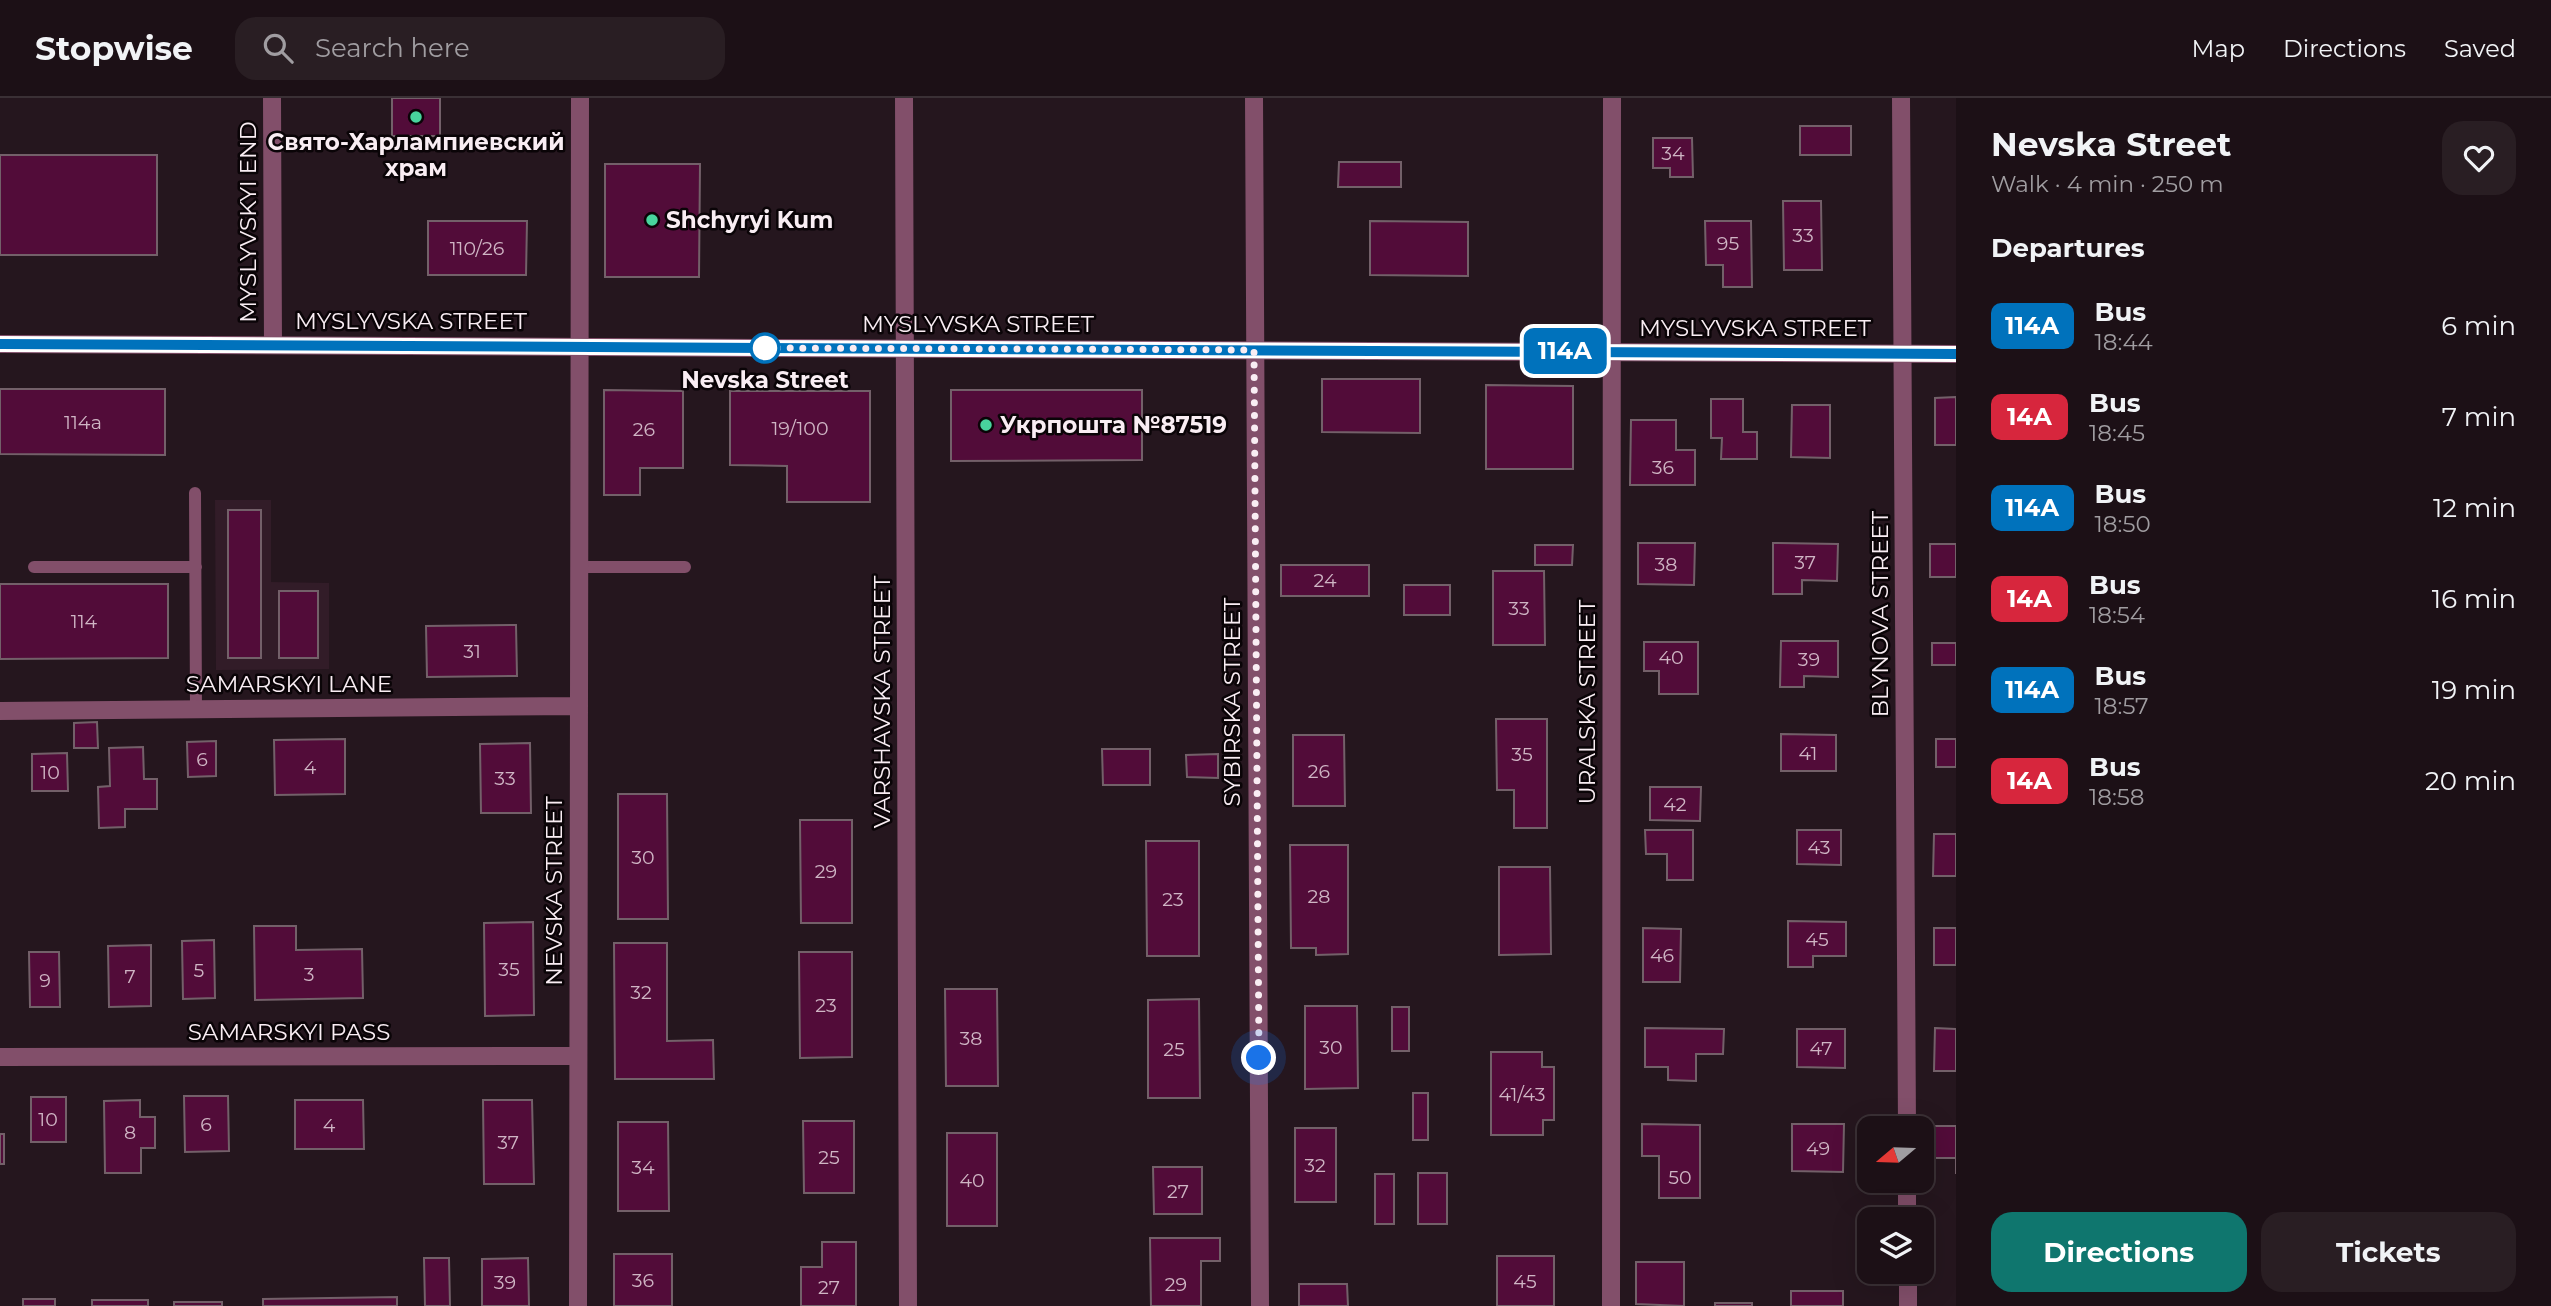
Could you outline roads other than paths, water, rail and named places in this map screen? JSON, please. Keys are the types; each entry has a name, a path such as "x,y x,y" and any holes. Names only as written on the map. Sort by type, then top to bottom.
{"street":[{"name":"MYSLYVSKYI END","path":"272,98 273,345"},
{"name":"NEVSKA STREET","path":"578,1306 580,98"},
{"name":"VARSHAVSKA STREET","path":"904,98 908,1306"},
{"name":"SYBIRSKA STREET","path":"1254,98 1260,1306"},
{"name":"URALSKA STREET","path":"1611,1306 1612,98"},
{"name":"BLYNOVA STREET","path":"1901,98 1907,1116"},
{"name":"MYSLYVSKA STREET","path":"0,344 1956,354"},
{"name":"SAMARSKYI LANE","path":"0,710 579,706"},
{"name":"SAMARSKYI PASS","path":"0,1057 578,1056"},
{"path":"1908,1284 1908,1306"}],"lane":[{"path":"195,493 196,709"},
{"path":"34,567 196,567"},
{"path":"579,567 685,567"}],"place":[{"name":"Свято-Харлампиевский храм","path":"416,117"},
{"name":"Shchyryi Kum","path":"652,220"},
{"name":"Nevska Street","path":"765,348"},
{"name":"Укрпошта №87519","path":"986,425"}]}
